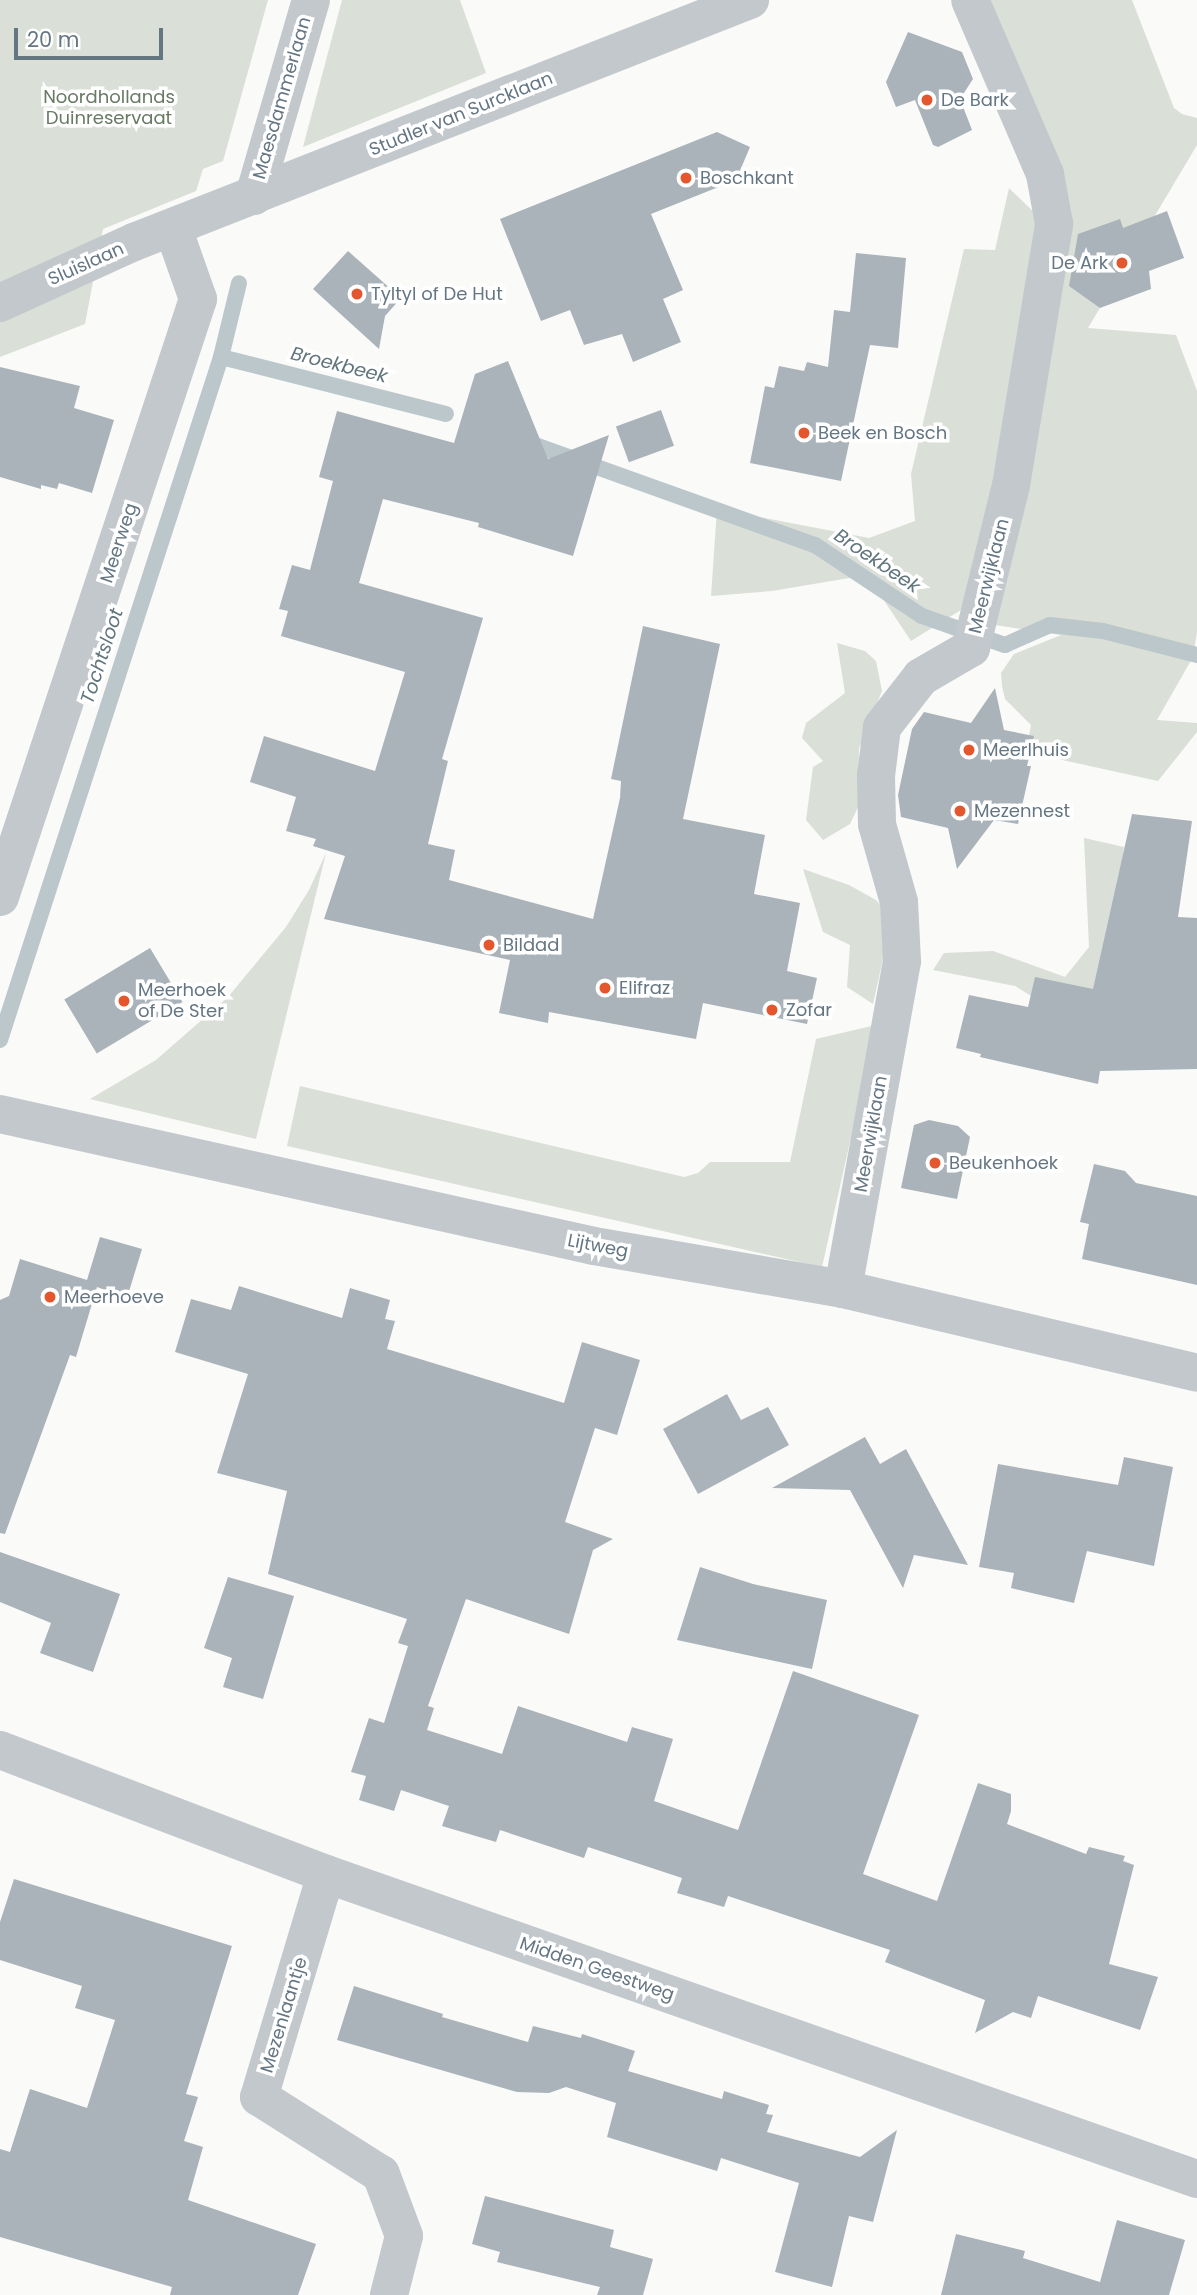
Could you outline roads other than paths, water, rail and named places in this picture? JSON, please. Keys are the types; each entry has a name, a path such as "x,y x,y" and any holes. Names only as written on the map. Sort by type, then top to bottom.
{"street":[{"name":"Maesdammerlaan","path":"254,196 311,0"},
{"name":"Studler van Surcklaan","path":"173,228 750,0"},
{"name":"Meerwijklaan","path":"844,1289 902,961 899,902 877,824 876,776 882,727 921,677 976,633 1011,485 1054,224 1045,174 970,0"},
{"name":"Sluislaan","path":"0,303 173,228"},
{"name":"Meerweg","path":"0,897 198,299 173,228"},
{"name":"Lijtweg","path":"0,1114 594,1246 844,1289 1197,1373"},
{"name":"Midden Geestweg","path":"0,1750 326,1874 1197,2179"},
{"name":"Mezenlaantje","path":"326,1874 259,2097 381,2174 404,2236 389,2295"}],"waterway":[{"name":"Tochtsloot","path":"0,1040 221,357 239,283"},
{"name":"Broekbeek","path":"221,357 446,414"},
{"name":"Broekbeek","path":"538,446 815,545 922,616 1005,645 1050,625 1103,631 1197,655"}],"place":[{"name":"De Bark","path":"927,100"},
{"name":"Boschkant","path":"686,178"},
{"name":"De Ark","path":"1122,263"},
{"name":"Tyltyl of De Hut","path":"357,294"},
{"name":"Beek en Bosch","path":"804,433"},
{"name":"Meerlhuis","path":"969,750"},
{"name":"Mezennest","path":"960,811"},
{"name":"Bildad","path":"489,945"},
{"name":"Elifraz","path":"605,988"},
{"name":"Meerhoek of De Ster","path":"124,1001"},
{"name":"Zofar","path":"772,1010"},
{"name":"Beukenhoek","path":"935,1163"},
{"name":"Meerhoeve","path":"50,1297"}],"park label":[{"name":"Noordhollands Duinreservaat","path":"109,108"}]}
